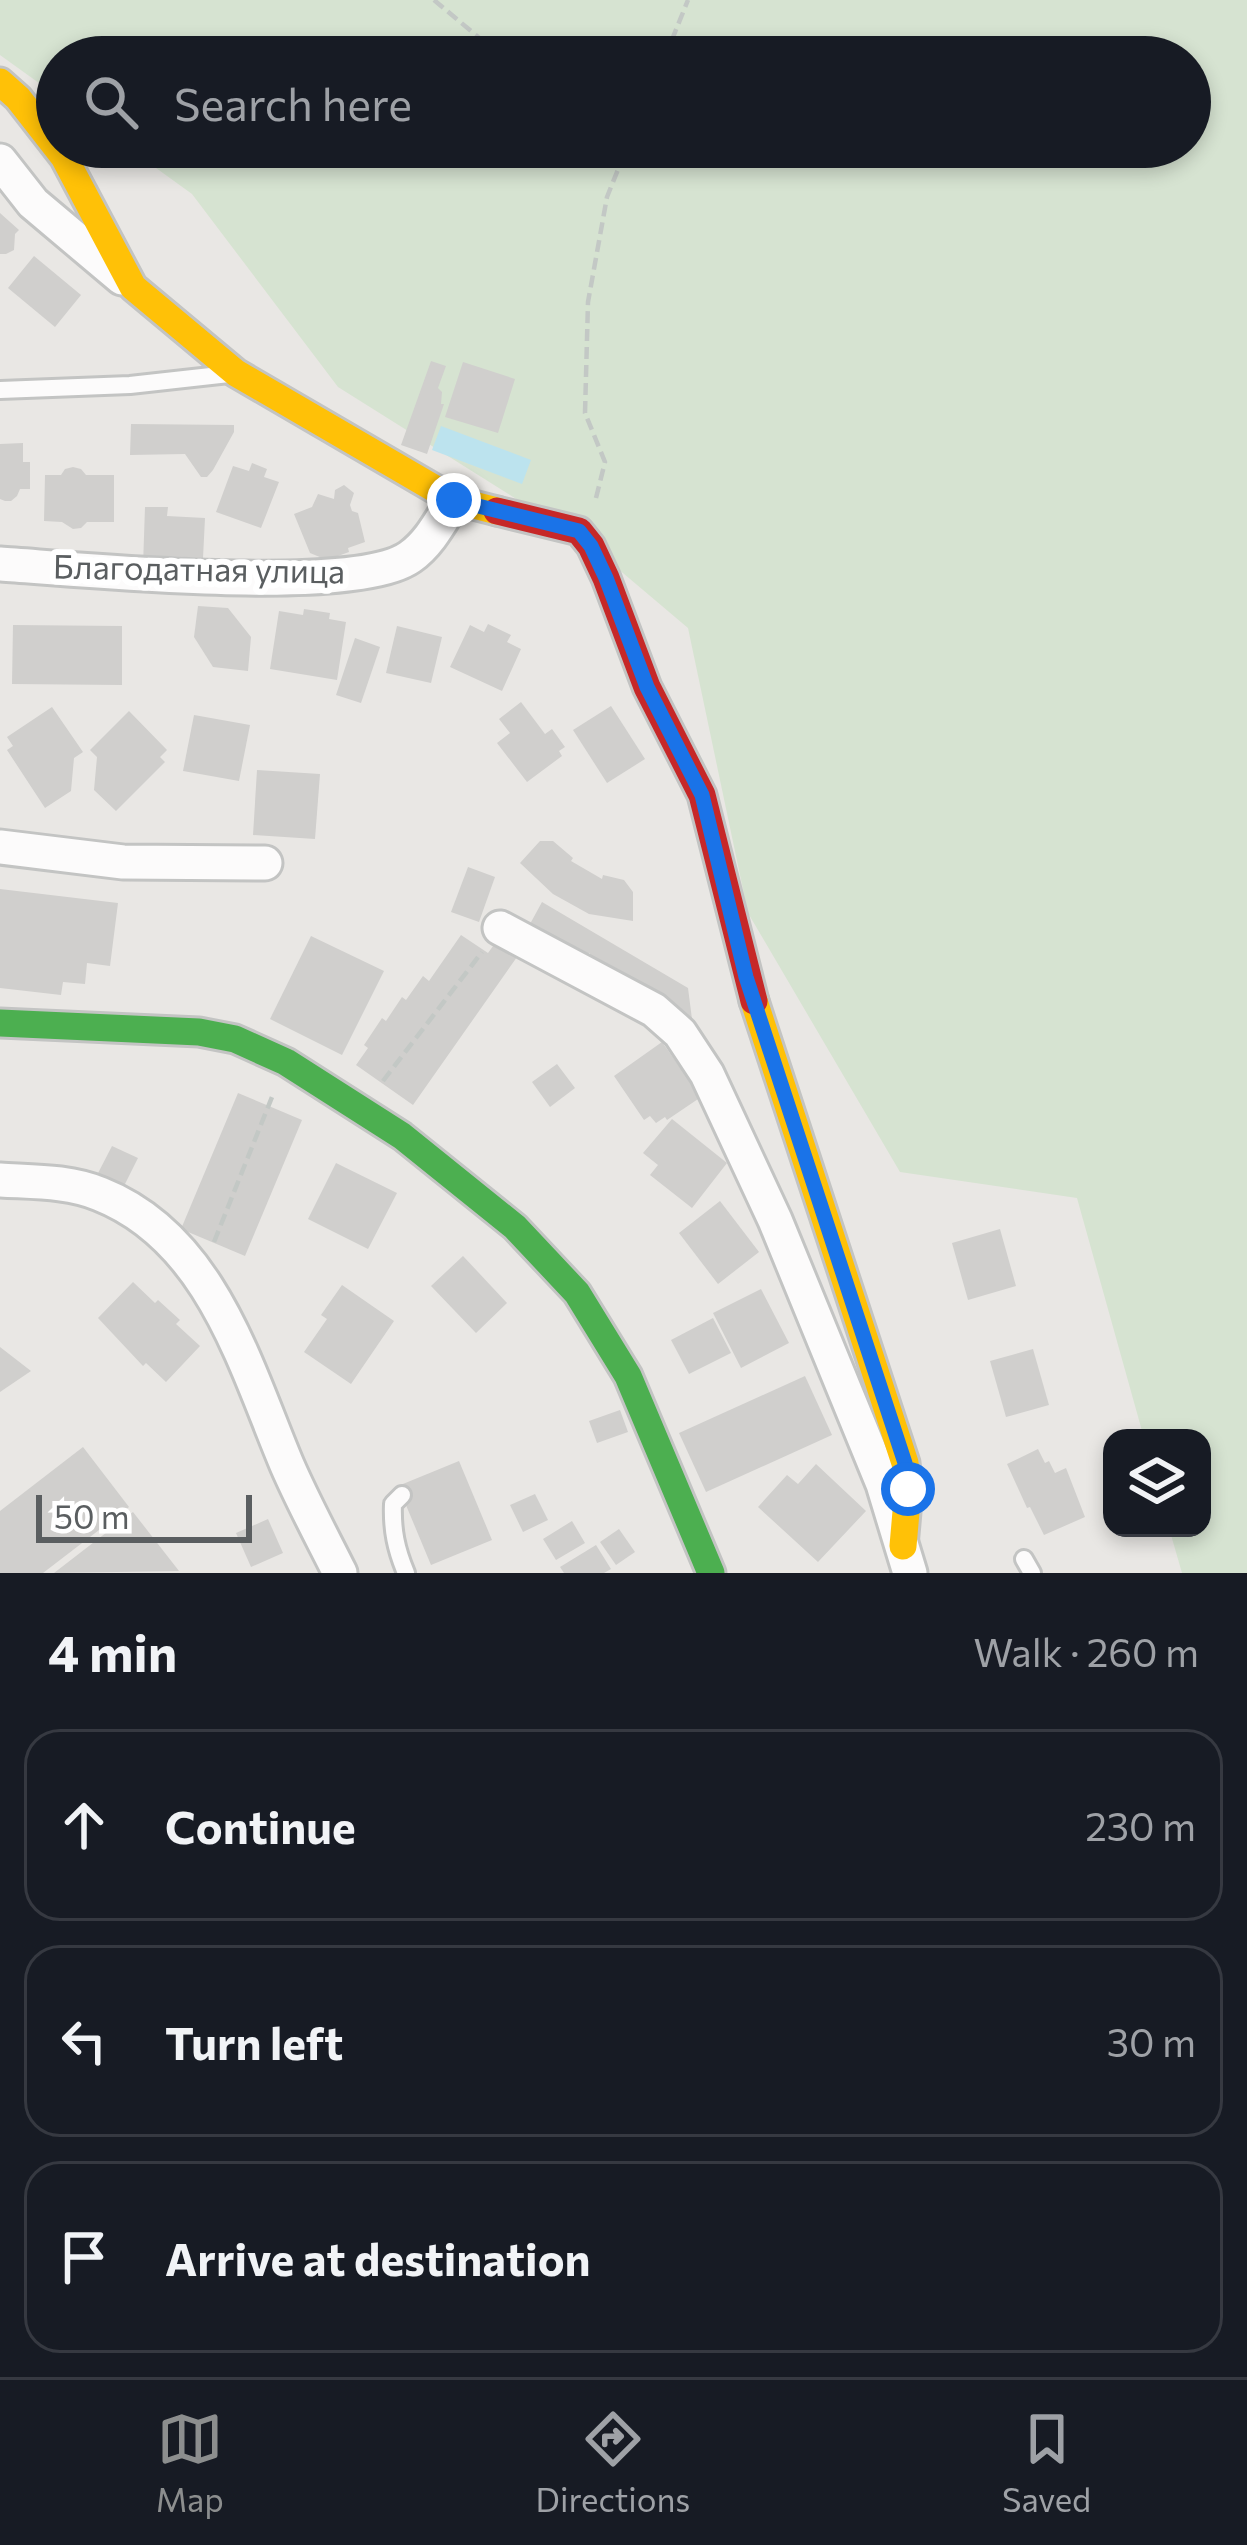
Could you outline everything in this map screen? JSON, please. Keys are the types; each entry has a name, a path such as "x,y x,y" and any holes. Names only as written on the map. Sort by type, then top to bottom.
{"street":[{"path":"0,82 36,121"},
{"path":"0,161 33,203 236,373 454,500 579,531 591,546 647,687 702,795 746,977 905,1463 906,1559"},
{"path":"70,168 133,286"},
{"name":"Благодатная улица","path":"0,564 158,574 297,577 369,572 408,559 428,541 454,500"},
{"path":"0,847 123,862 265,862"},
{"path":"500,928 654,1010 680,1033 707,1074 775,1220 883,1484 906,1559"},
{"path":"0,1023 199,1032 235,1039 286,1062 403,1136 515,1227 577,1293 628,1376 711,1573"},
{"path":"0,1180 71,1185 100,1194 133,1210 170,1238 201,1276 232,1334 294,1481 340,1573"}],"lane":[{"path":"0,390 130,385 236,373"},
{"path":"402,1495 393,1504 392,1521 394,1543 406,1573"}],"path":[{"path":"434,0 477,36"},
{"path":"673,36 688,0"},
{"path":"591,546 597,485 605,462 585,413 588,302 607,197 619,168"},
{"path":"362,1109 500,928"},
{"path":"201,1276 286,1062"}],"green space":[{"path":"0,0 1247,0 1247,1573 1182,1573 1172,1537 1211,1537 1211,1429 1141,1429 1077,1198 900,1172 748,913 688,628 591,546 338,387 192,194 156,168 1211,168 1211,36 36,36 36,81 0,55"}],"water":[{"path":"441,426 531,460 522,484 432,450"}],"building":[{"path":"0,213 19,230 14,250 6,254 0,254"},
{"path":"34,256 81,295 55,327 8,288"},
{"path":"431,361 446,366 438,388 444,404 427,454 401,445"},
{"path":"463,362 515,379 498,433 445,417"},
{"path":"131,424 234,425 234,432 213,470 201,477 185,454 130,455"},
{"path":"23,443 23,462 30,462 30,489 20,489 11,501 5,501 0,499 0,444"},
{"path":"252,463 267,469 264,477 279,482 261,528 216,512 233,466 249,471"},
{"path":"73,467 86,475 114,475 114,522 87,522 73,529 62,522 44,521 45,475 61,475"},
{"path":"344,485 354,493 350,505 358,513 365,542 327,560 310,553 294,514 312,507 318,494 334,499 335,490"},
{"path":"145,507 168,507 167,516 205,518 203,558 165,556 165,567 143,566"},
{"path":"198,606 228,608 251,637 248,671 213,667 194,637"},
{"path":"304,609 330,613 329,619 346,622 337,680 270,669 279,611 303,615"},
{"path":"488,624 511,635 507,642 521,649 502,691 450,667 470,625 484,632"},
{"path":"13,625 122,626 122,685 12,684"},
{"path":"397,626 442,637 431,683 386,673"},
{"path":"355,638 380,647 361,703 336,695"},
{"path":"521,702 545,734 552,729 565,747 559,751 562,756 527,782 497,743 510,733 499,719"},
{"path":"611,706 645,759 607,783 573,730"},
{"path":"52,707 83,752 74,758 71,791 45,808 7,750 13,746 7,737"},
{"path":"129,711 167,750 160,757 165,762 116,811 94,790 97,757 90,750"},
{"path":"194,715 250,725 239,781 183,771"},
{"path":"257,770 320,774 315,839 253,835"},
{"path":"540,841 553,841 571,861 602,879 603,875 624,880 633,892 633,921 589,914 553,894 520,863"},
{"path":"468,867 495,877 479,922 451,912"},
{"path":"0,889 118,903 110,966 87,963 85,984 63,982 61,995 0,988"},
{"path":"542,902 688,988 692,1019 659,1001 658,991 632,993 631,979 610,980 609,967 591,969 590,953 574,954 530,924"},
{"path":"461,935 488,953 496,942 517,957 413,1105 356,1065 382,1018 386,1021 423,976 429,981"},
{"path":"311,936 384,971 342,1055 270,1019"},
{"path":"662,1042 701,1097 656,1123 650,1116 644,1120 614,1076"},
{"path":"557,1064 575,1088 550,1107 532,1082"},
{"path":"238,1093 302,1120 245,1256 181,1229"},
{"path":"672,1119 727,1163 692,1208 650,1175 658,1165 643,1153"},
{"path":"112,1146 138,1158 121,1192 95,1179"},
{"path":"336,1163 397,1193 368,1249 308,1219"},
{"path":"720,1201 759,1252 718,1284 679,1233"},
{"path":"1000,1229 1016,1286 968,1300 952,1243"},
{"path":"463,1256 507,1303 476,1333 431,1286"},
{"path":"133,1282 180,1320 176,1324 200,1346 166,1382 146,1363 143,1366 98,1318"},
{"path":"342,1285 394,1321 351,1384 304,1352 327,1319 321,1315"},
{"path":"761,1289 789,1343 741,1368 713,1313"},
{"path":"713,1318 731,1353 689,1374 671,1340"},
{"path":"0,1347 31,1371 0,1392"},
{"path":"1033,1349 1049,1405 1006,1417 990,1361"},
{"path":"805,1376 832,1435 706,1492 679,1433"},
{"path":"620,1410 628,1432 597,1443 589,1421"},
{"path":"83,1447 129,1507 43,1573 0,1573 0,1511"},
{"path":"1038,1449 1055,1473 1066,1468 1085,1517 1044,1535 1007,1464"},
{"path":"459,1461 492,1540 431,1565 398,1486"},
{"path":"816,1464 866,1511 818,1562 758,1507 787,1475 798,1484"},
{"path":"535,1494 548,1520 523,1532 510,1505"},
{"path":"133,1512 179,1571 54,1573"},
{"path":"268,1519 283,1553 251,1567 236,1533"},
{"path":"572,1521 585,1543 556,1560 543,1539"},
{"path":"619,1529 635,1552 616,1565 600,1542"},
{"path":"596,1545 611,1569 564,1573 560,1567"}],"traffic: fast":[{"path":"0,1023 199,1032 235,1039 286,1062 402,1136 515,1227 577,1293 628,1376 711,1573"}],"traffic: slow":[{"path":"0,82 36,121"},
{"path":"70,168 133,287 236,373 454,500 497,511"},
{"path":"754,1001 905,1463 908,1489 903,1546"}],"traffic: jam":[{"path":"497,511 579,531 591,546 647,687 702,795 754,1001"}],"route":[{"path":"454,500 579,531 606,578 647,687 702,795 746,977 905,1463 908,1489"}]}
